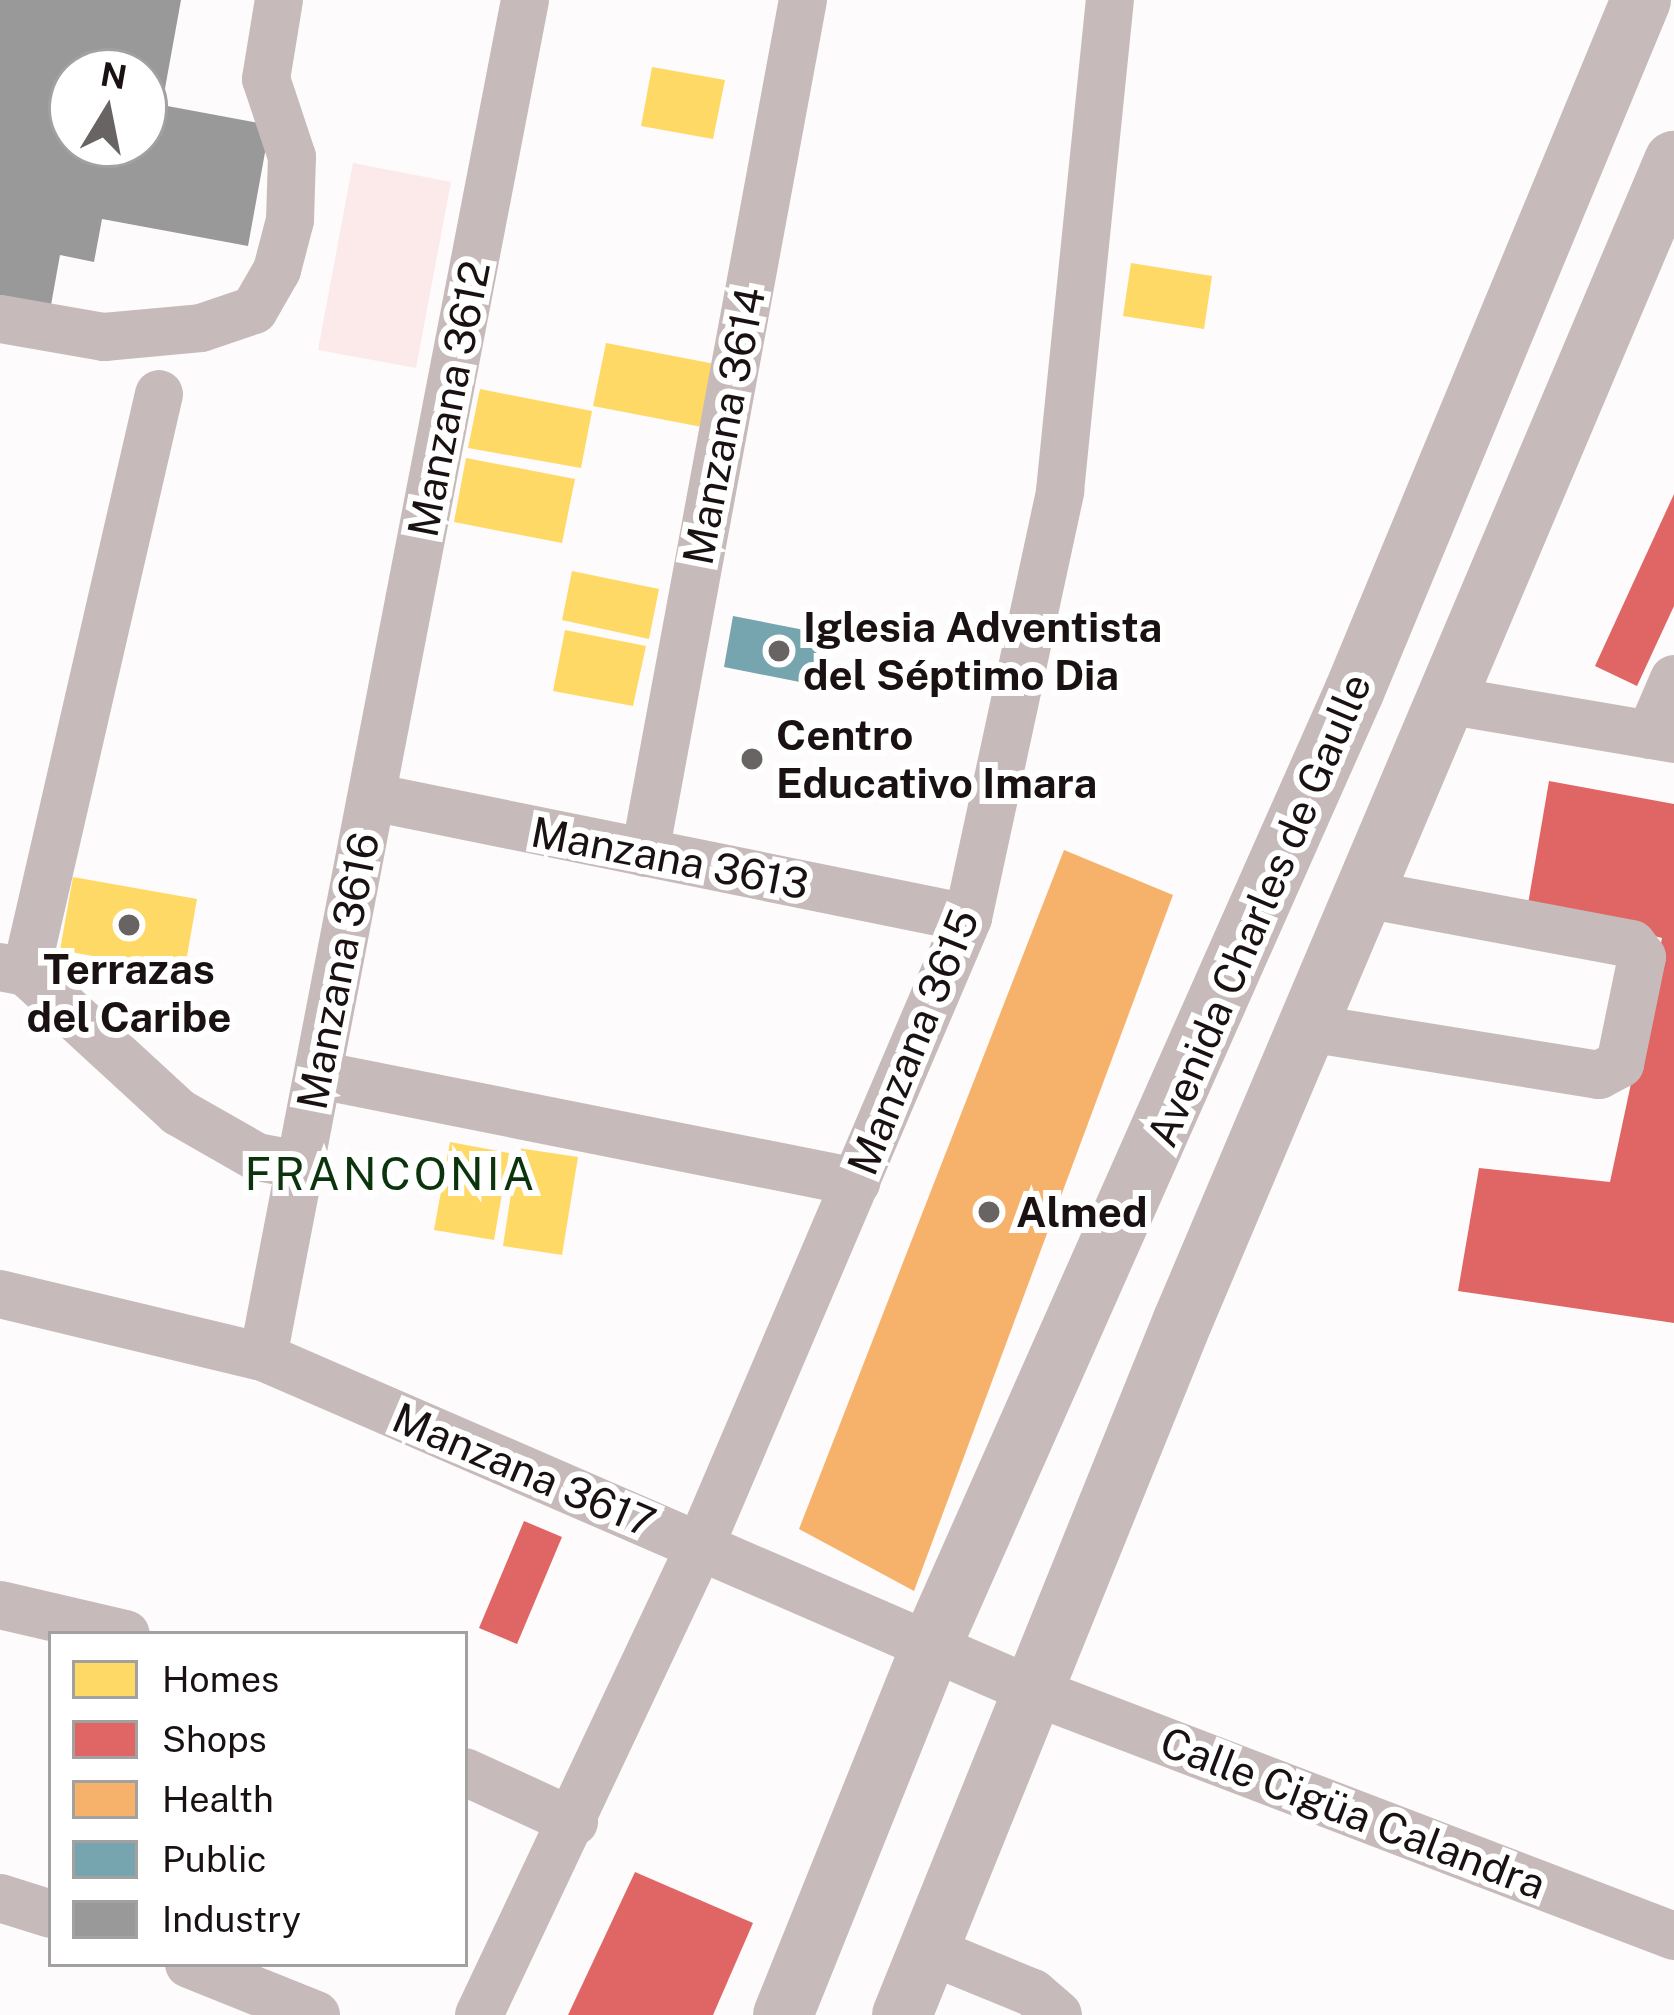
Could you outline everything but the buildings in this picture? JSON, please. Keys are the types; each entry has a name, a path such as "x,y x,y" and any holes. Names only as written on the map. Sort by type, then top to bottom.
{"main road":[{"path":"1607,83 1616,0"},
{"name":"Avenida Charles de Gaulle","path":"783,2015 931,1646 1354,692 1641,0"},
{"path":"902,2015 1674,160"}],"street":[{"path":"0,319 104,338 201,328 254,310 277,270 290,220 292,157 266,79 279,0"},
{"name":"Manzana 3612","path":"372,797 525,0"},
{"name":"Manzana 3614","path":"645,853 803,0"},
{"name":"Manzana 3615","path":"479,2015 574,1822 700,1546 968,918 1060,490 1110,0"},
{"path":"159,394 13,970 178,1112 257,1157 300,1166"},
{"path":"1452,701 1662,737 1674,679"},
{"name":"Manzana 3613","path":"372,797 968,918"},
{"name":"Manzana 3616","path":"263,1357 372,797"},
{"path":"1309,1028 1599,1075 1620,1064 1642,957 1632,944 1366,894"},
{"path":"320,1075 856,1182"},
{"name":"Manzana 3617","path":"0,1294 263,1357 1033,1691"},
{"path":"0,1605 113,1631"},
{"name":"Calle Cigüa Calandra","path":"1033,1691 1674,1936"},
{"path":"468,1773 574,1822"},
{"path":"0,1898 48,1913"},
{"path":"928,1950 1033,1993 1058,2015"},
{"path":"196,1967 316,2015"}],"shaded area":[{"path":"353,163 451,182 416,368 318,350"}],"place":[{"name":"Iglesia Adventista del Séptimo Dia","path":"779,651"},
{"name":"Centro Educativo Imara","path":"752,759"},
{"name":"Terrazas del Caribe","path":"129,925"},
{"name":"Almed","path":"989,1212"}],"district":[{"name":"FRANCONIA","path":"391,1174"}]}
